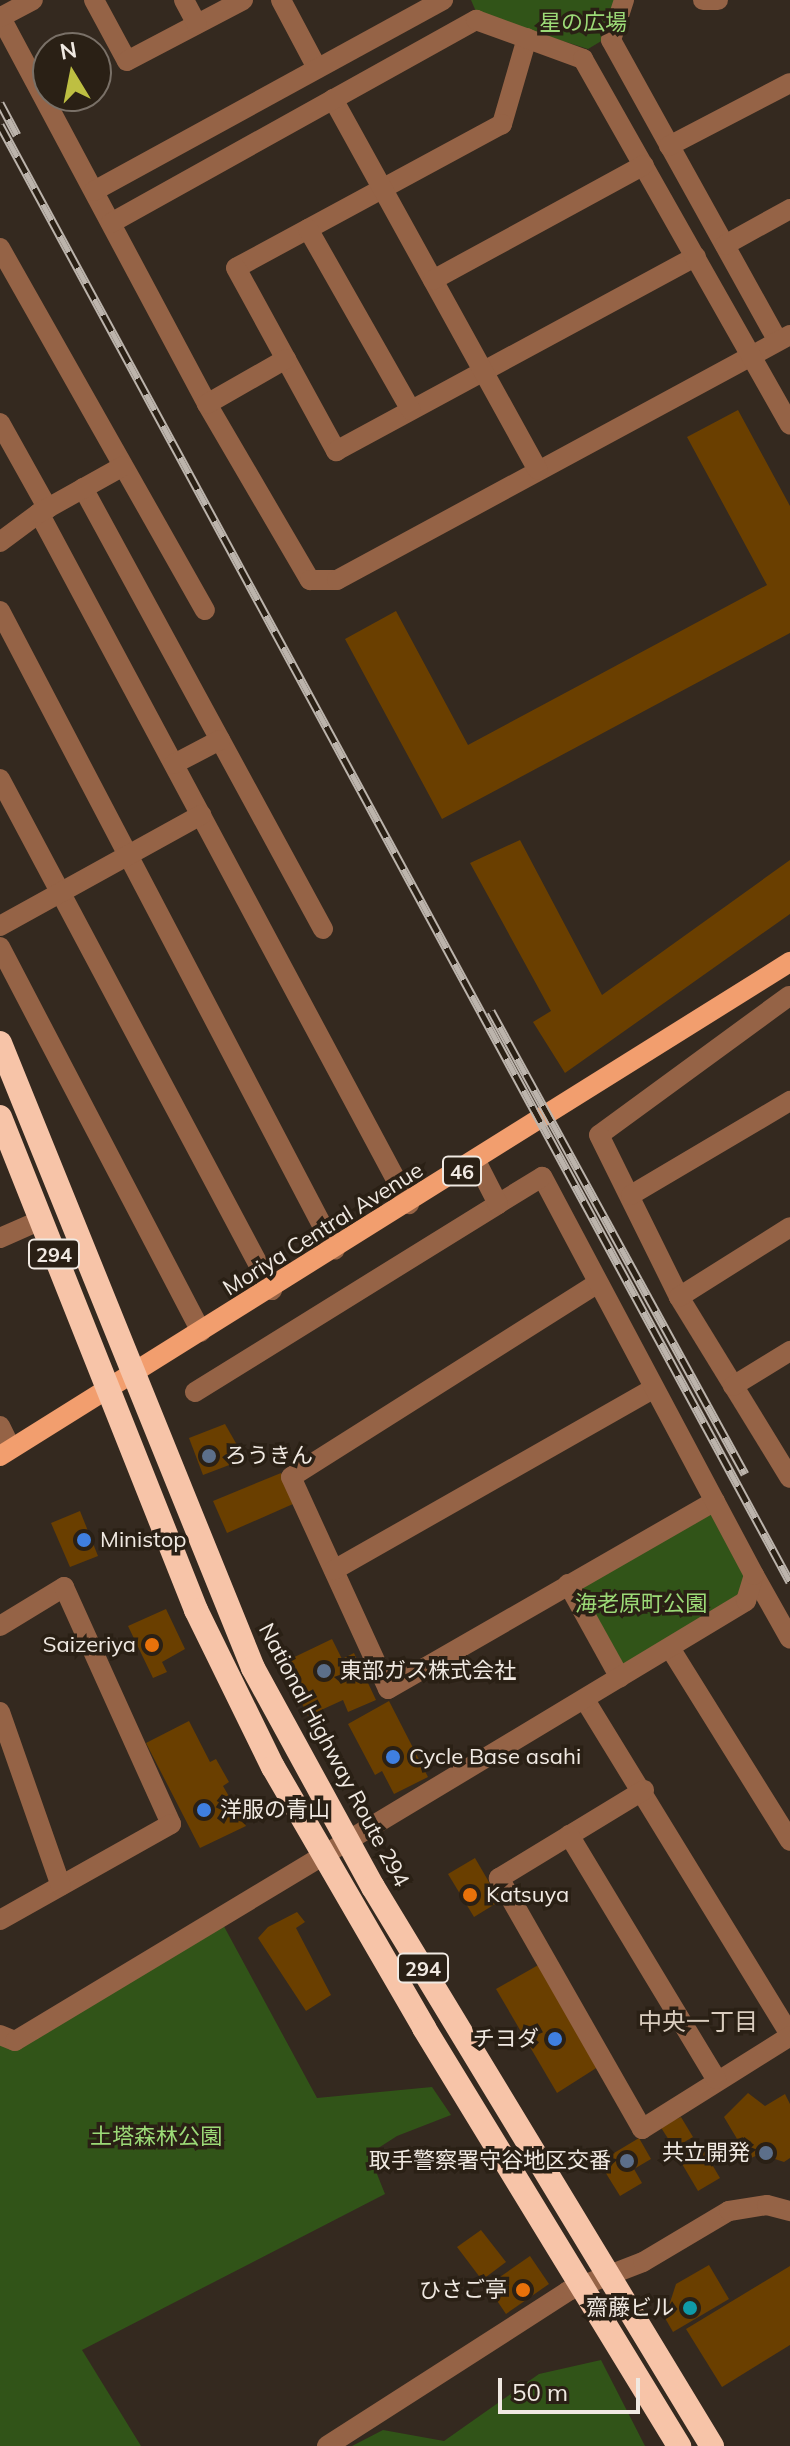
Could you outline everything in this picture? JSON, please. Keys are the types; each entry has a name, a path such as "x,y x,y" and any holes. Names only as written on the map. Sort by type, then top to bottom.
{"highway":[{"name":"National Highway Route 294","path":"0,1043 131,1377 253,1668 348,1841 712,2446"},
{"name":"294","path":"0,1117 196,1610 323,1856 679,2446"}],"main road":[{"name":"Moriya Central Avenue","path":"5,1452 272,1290 790,962"}],"street":[{"path":"33,0 0,17 207,404 300,572 310,580 337,580 784,338 725,245 611,40 624,0"},
{"path":"94,0 127,61 243,0"},
{"path":"184,0 197,24"},
{"path":"281,0 317,68"},
{"path":"94,191 443,0"},
{"path":"703,0 718,0"},
{"path":"111,223 476,20 583,59 790,425"},
{"path":"527,38 502,124 236,268 336,451 696,256"},
{"path":"669,146 790,83"},
{"path":"333,99 537,469"},
{"path":"433,280 644,165"},
{"path":"725,245 790,209"},
{"path":"308,229 411,410"},
{"path":"0,248 205,610"},
{"path":"207,404 286,359"},
{"path":"0,423 174,764 409,1204"},
{"path":"2,536 123,466"},
{"path":"83,488 323,929"},
{"path":"0,611 335,1250"},
{"path":"174,764 220,740"},
{"path":"0,779 272,1290"},
{"path":"0,926 127,853 201,815"},
{"path":"0,947 201,1332"},
{"path":"766,980 790,996 599,1135 679,1297 790,1478"},
{"path":"631,1195 790,1101"},
{"path":"476,1161 498,1204"},
{"path":"195,1392 542,1177 790,1639"},
{"path":"0,1238 41,1220"},
{"path":"679,1297 790,1227"},
{"path":"598,1283 291,1477 388,1689 715,1501"},
{"path":"733,1386 790,1351"},
{"path":"334,1570 654,1388"},
{"path":"0,1426 5,1452"},
{"path":"0,2035 15,2041 585,1700 746,1601 754,1575"},
{"path":"568,1584 620,1678"},
{"path":"0,1626 64,1587 171,1824 0,1920"},
{"path":"670,1648 790,1841"},
{"path":"585,1700 644,1790 790,2035 716,2079 642,2129 499,1878 644,1790"},
{"path":"0,1712 61,1886"},
{"path":"569,1835 716,2079"},
{"path":"327,2446 582,2286 651,2258 729,2211 767,2205 790,2211"}],"green space":[{"name":"星の広場","path":"471,0 616,0 603,40 588,49 477,14"},
{"name":"海老原町公園","path":"715,1501 754,1575 746,1601 620,1678 568,1584"},
{"name":"土塔森林公園","path":"220,1919 317,2098 432,2087 451,2115 397,2136 369,2154 385,2194 82,2350 141,2446 0,2446 0,2035 15,2040"},
{"path":"601,2360 645,2446 352,2446 383,2430 444,2441 539,2374"}],"building":[{"path":"738,410 790,506 790,633 442,819 345,639 396,611 468,745 767,585 687,437"},
{"path":"520,840 602,995 790,860 790,914 565,1073 533,1022 551,1011 470,863"},
{"path":"225,1424 245,1459 203,1475 189,1438"},
{"path":"281,1473 293,1504 227,1533 213,1501"},
{"path":"80,1511 98,1556 70,1567 51,1523"},
{"path":"166,1609 185,1649 162,1662 167,1672 153,1678 128,1626"},
{"path":"332,1639 342,1659 354,1653 376,1700 348,1712 343,1700 308,1716 282,1663"},
{"path":"389,1701 428,1777 394,1794 382,1771 375,1775 348,1724"},
{"path":"189,1721 210,1762 216,1759 229,1782 223,1786 246,1826 200,1848 146,1743"},
{"path":"475,1858 500,1901 474,1917 448,1874"},
{"path":"297,1912 305,1922 296,1928 331,1995 306,2011 258,1938 268,1927"},
{"path":"540,1964 601,2065 557,2093 496,1989"},
{"path":"748,2093 765,2106 785,2094 790,2104 790,2158 784,2162 760,2154 749,2159 724,2117"},
{"path":"681,2117 693,2137 674,2148 660,2126"},
{"path":"639,2138 651,2159 634,2169 642,2183 620,2196 599,2162"},
{"path":"697,2139 720,2178 698,2191 675,2152"},
{"path":"481,2230 506,2262 482,2280 457,2247"},
{"path":"530,2256 549,2284 506,2314 487,2286"},
{"name":"齋藤ビル","path":"709,2265 729,2299 673,2332 665,2318 676,2284"},
{"path":"790,2266 790,2345 722,2387 686,2329"}],"railway":[{"path":"0,103 17,135"},
{"path":"0,125 790,1582"},
{"path":"491,1011 745,1474"}],"place":[{"name":"ろうきん","path":"209,1456"},
{"name":"Ministop","path":"84,1540"},
{"name":"Saizeriya","path":"152,1645"},
{"name":"東部ガス株式会社","path":"324,1671"},
{"name":"Cycle Base asahi","path":"393,1757"},
{"name":"洋服の青山","path":"204,1810"},
{"name":"Katsuya","path":"470,1895"},
{"name":"チヨダ","path":"555,2039"},
{"name":"共立開発","path":"766,2153"},
{"name":"取手警察署守谷地区交番","path":"627,2161"},
{"name":"ひさご亭","path":"523,2290"},
{"name":"齋藤ビル","path":"690,2308"}],"district":[{"name":"中央一丁目","path":"698,2022"}]}
